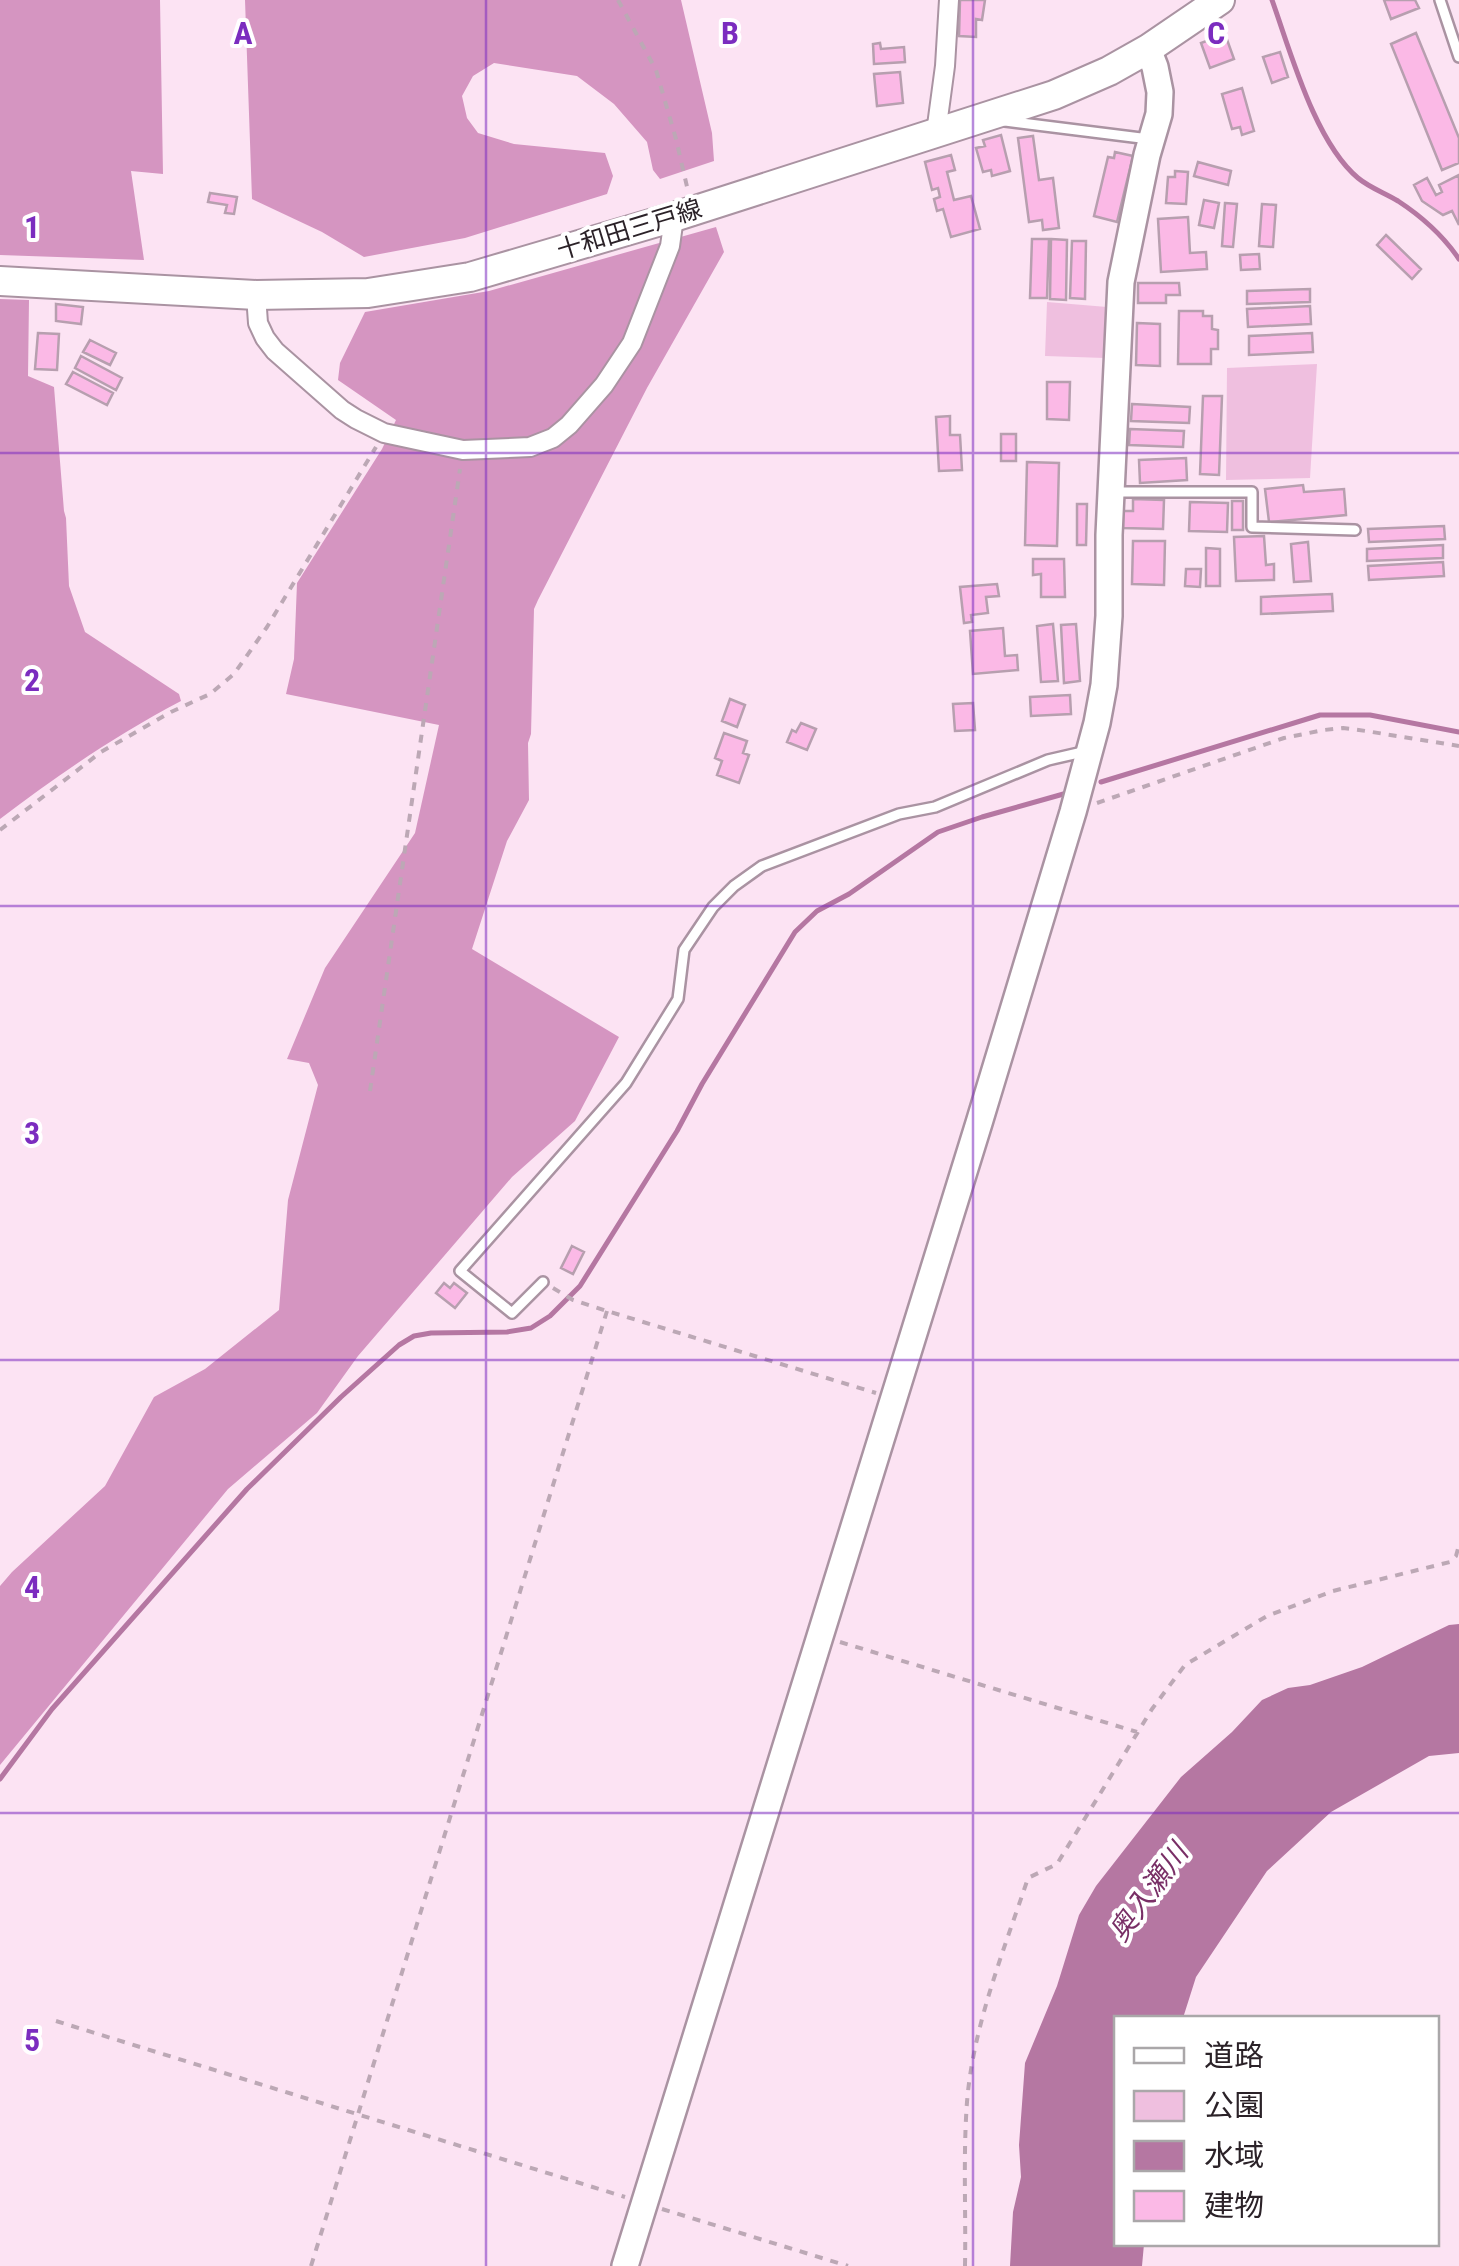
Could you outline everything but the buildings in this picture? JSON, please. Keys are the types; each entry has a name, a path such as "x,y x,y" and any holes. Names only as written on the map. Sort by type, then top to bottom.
{"main road":[{"name":"十和田三戸線","path":"0,281 256,295 368,292 470,276 1054,95 1148,49 1220,0"}],"street":[{"path":"936,133 949,0"},
{"path":"625,2266 895,1399 1090,750 1104,685 1110,616 1120,282 1159,114 1160,92 1148,49"},
{"path":"256,295 258,324 265,338 342,410 384,433 463,450 530,446 554,438 569,425 604,385 632,343 683,213"}],"lane":[{"path":"1440,0 1459,57"},
{"path":"983,118 1152,139"},
{"path":"1111,492 1252,492 1252,527 1354,530"},
{"path":"542,1282 512,1313 460,1271 626,1083 678,1000 684,950 713,907 734,886 762,866 899,814 935,807 1048,760 1090,750"}],"path":[{"path":"618,0 656,70 676,139 683,213"},
{"path":"0,830 101,752 210,694 234,674 267,627 384,433"},
{"path":"370,1091 463,450"},
{"path":"1073,812 1284,738 1324,730 1354,729 1459,746"},
{"path":"559,1292 607,1311 895,1399"},
{"path":"310,2266 607,1311"},
{"path":"965,2266 968,2101 978,2038 1028,1878 1057,1864 1137,1732 1185,1666 1268,1616 1333,1591 1450,1562 1459,1545"},
{"path":"822,1636 1137,1732"},
{"path":"56,2020 848,2266"}],"green space":[{"path":"1047,302 1107,307 1105,358 1045,356"},
{"path":"1317,364 1310,478 1226,480 1227,368"}],"shaded area":[{"path":"0,0 160,0 163,174 131,171 144,260 0,255"},
{"path":"245,0 681,0 712,133 714,161 660,179 653,170 647,142 614,104 577,76 494,63 473,76 462,96 467,118 478,133 514,144 605,153 613,176 607,194 465,238 364,257 252,199"},
{"path":"716,227 724,252 647,388 534,609 529,800 507,841 472,949 619,1037 575,1121 512,1177 358,1356 317,1413 228,1489 0,1765 0,1586 105,1486 154,1397 205,1369 279,1310 288,1200 318,1085 309,1063 287,1059 325,968 415,833 439,725 286,694 294,659 297,583 382,449 396,420 338,380 340,363 365,312 489,291"},
{"path":"0,299 29,300 28,376 54,387 69,586 85,632 179,694 181,701 88,756 0,819"}],"water":[{"name":"奥入瀬川","path":"1459,1624 1459,1753 1429,1756 1331,1812 1267,1871 1196,1977 1184,2016 1114,2016 1114,2246 1144,2246 1142,2266 1010,2266 1013,2212 1021,2177 1019,2145 1025,2063 1057,1986 1079,1915 1096,1886 1181,1777 1262,1700 1288,1688 1310,1685 1362,1667 1449,1625"}],"waterway":[{"path":"1272,0 1306,95 1343,162 1363,182 1423,220 1459,259"},
{"path":"1101,782 1320,715 1370,715 1459,732"},
{"path":"0,1779 52,1709 247,1489 399,1345 414,1336 431,1333 531,1328 550,1316 580,1286 795,932 817,911 849,894 938,832 1067,793"}]}
